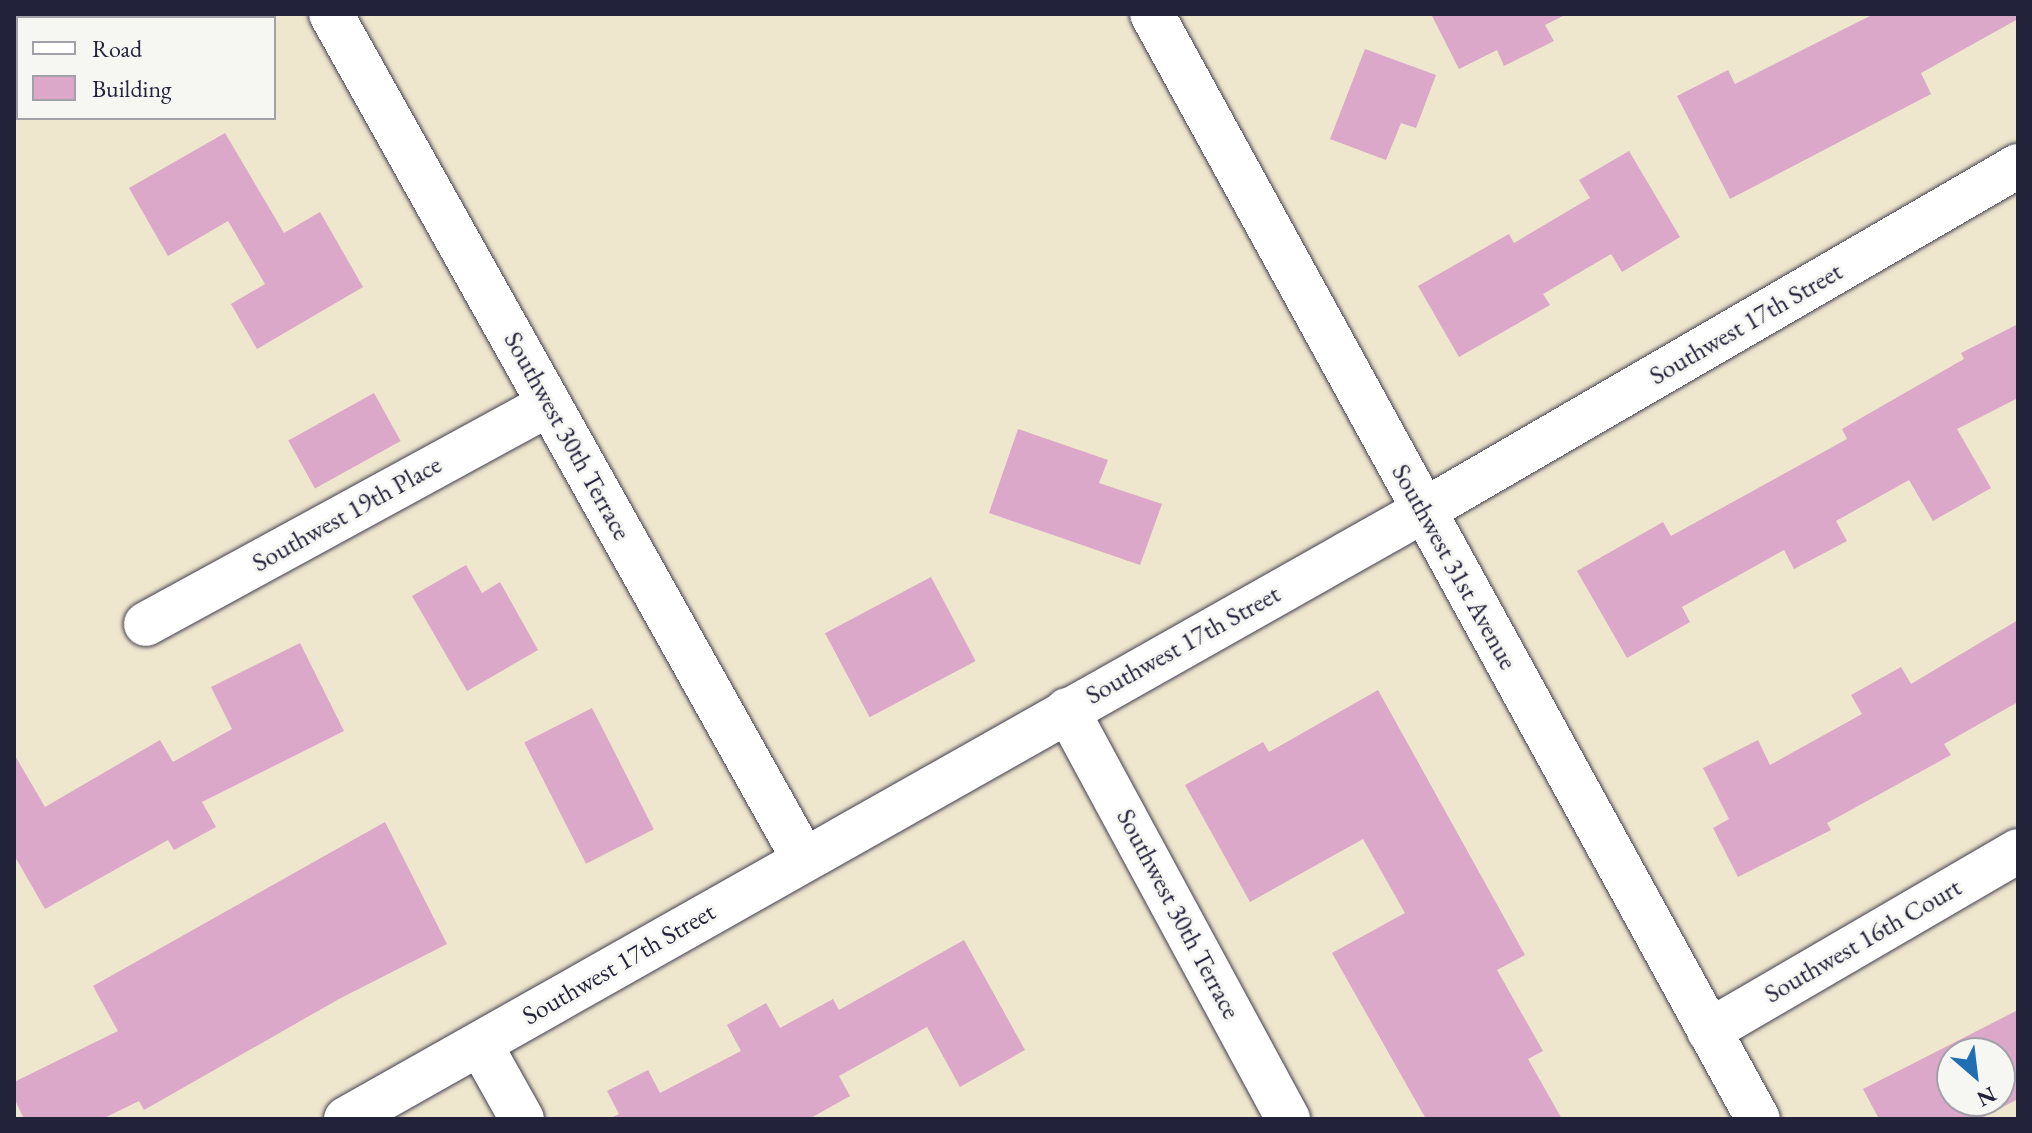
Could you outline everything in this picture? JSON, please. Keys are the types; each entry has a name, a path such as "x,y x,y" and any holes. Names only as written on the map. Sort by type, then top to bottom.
{"street":[{"name":"Southwest 30th Terrace","path":"331,14 803,858"},
{"name":"Southwest 31st Avenue","path":"1161,17 1423,511 1758,1119"},
{"name":"Southwest 17th Street","path":"346,1119 803,858 1423,511 2018,166"},
{"name":"Southwest 19th Place","path":"146,624 549,404"},
{"name":"Southwest 30th Terrace","path":"1067,710 1288,1119"},
{"name":"Southwest 16th Court","path":"1709,1031 2018,851"},
{"path":"480,1044 522,1119"}],"building":[{"path":"1431,14 1567,14 1545,25 1554,41 1504,66 1497,50 1459,69"},
{"path":"1874,14 2018,14 2018,19 1921,73 1931,94 1730,199 1677,96 1728,70 1735,84"},
{"path":"1365,49 1436,75 1416,128 1401,123 1386,160 1330,139"},
{"path":"225,133 284,233 320,212 363,287 257,349 231,304 265,284 228,221 168,256 129,188"},
{"path":"1629,151 1680,237 1622,272 1611,254 1543,294 1550,305 1459,357 1418,286 1509,234 1514,243 1590,198 1579,180"},
{"path":"2018,324 2018,398 1957,429 1991,488 1933,521 1909,480 1836,521 1847,541 1794,569 1784,550 1682,607 1690,622 1627,658 1577,571 1663,522 1671,536 1847,439 1842,429 1964,359 1961,353"},
{"path":"374,393 401,441 315,489 288,441"},
{"path":"1018,429 1108,460 1099,483 1162,504 1140,565 989,513"},
{"path":"466,565 482,593 500,582 538,650 467,691 412,596"},
{"path":"931,577 976,661 870,717 825,633"},
{"path":"2018,620 2018,702 1944,744 1951,755 1827,823 1831,830 1738,877 1713,828 1729,819 1703,768 1758,740 1770,765 1862,714 1851,695 1901,667 1911,684"},
{"path":"300,643 344,731 202,802 216,827 174,850 168,840 45,909 14,855 14,754 45,807 160,740 173,762 232,729 211,687"},
{"path":"1378,690 1525,955 1497,970 1543,1051 1528,1059 1562,1119 1426,1119 1332,953 1405,913 1363,839 1250,902 1185,785 1263,742 1269,752"},
{"path":"592,708 654,829 586,864 524,743"},
{"path":"385,822 447,944 339,999 144,1110 139,1101 102,1119 24,1119 14,1098 14,1082 118,1031 93,986"},
{"path":"964,940 1025,1050 960,1087 927,1027 839,1076 850,1096 809,1119 609,1119 619,1114 607,1091 648,1070 660,1093 741,1051 727,1025 766,1003 780,1028 833,999 839,1010"},
{"path":"2018,1010 2018,1099 2016,1037 1965,1037"},
{"path":"1936,1052 1936,1117 1984,1117 1980,1119 1879,1119 1863,1089"}]}
